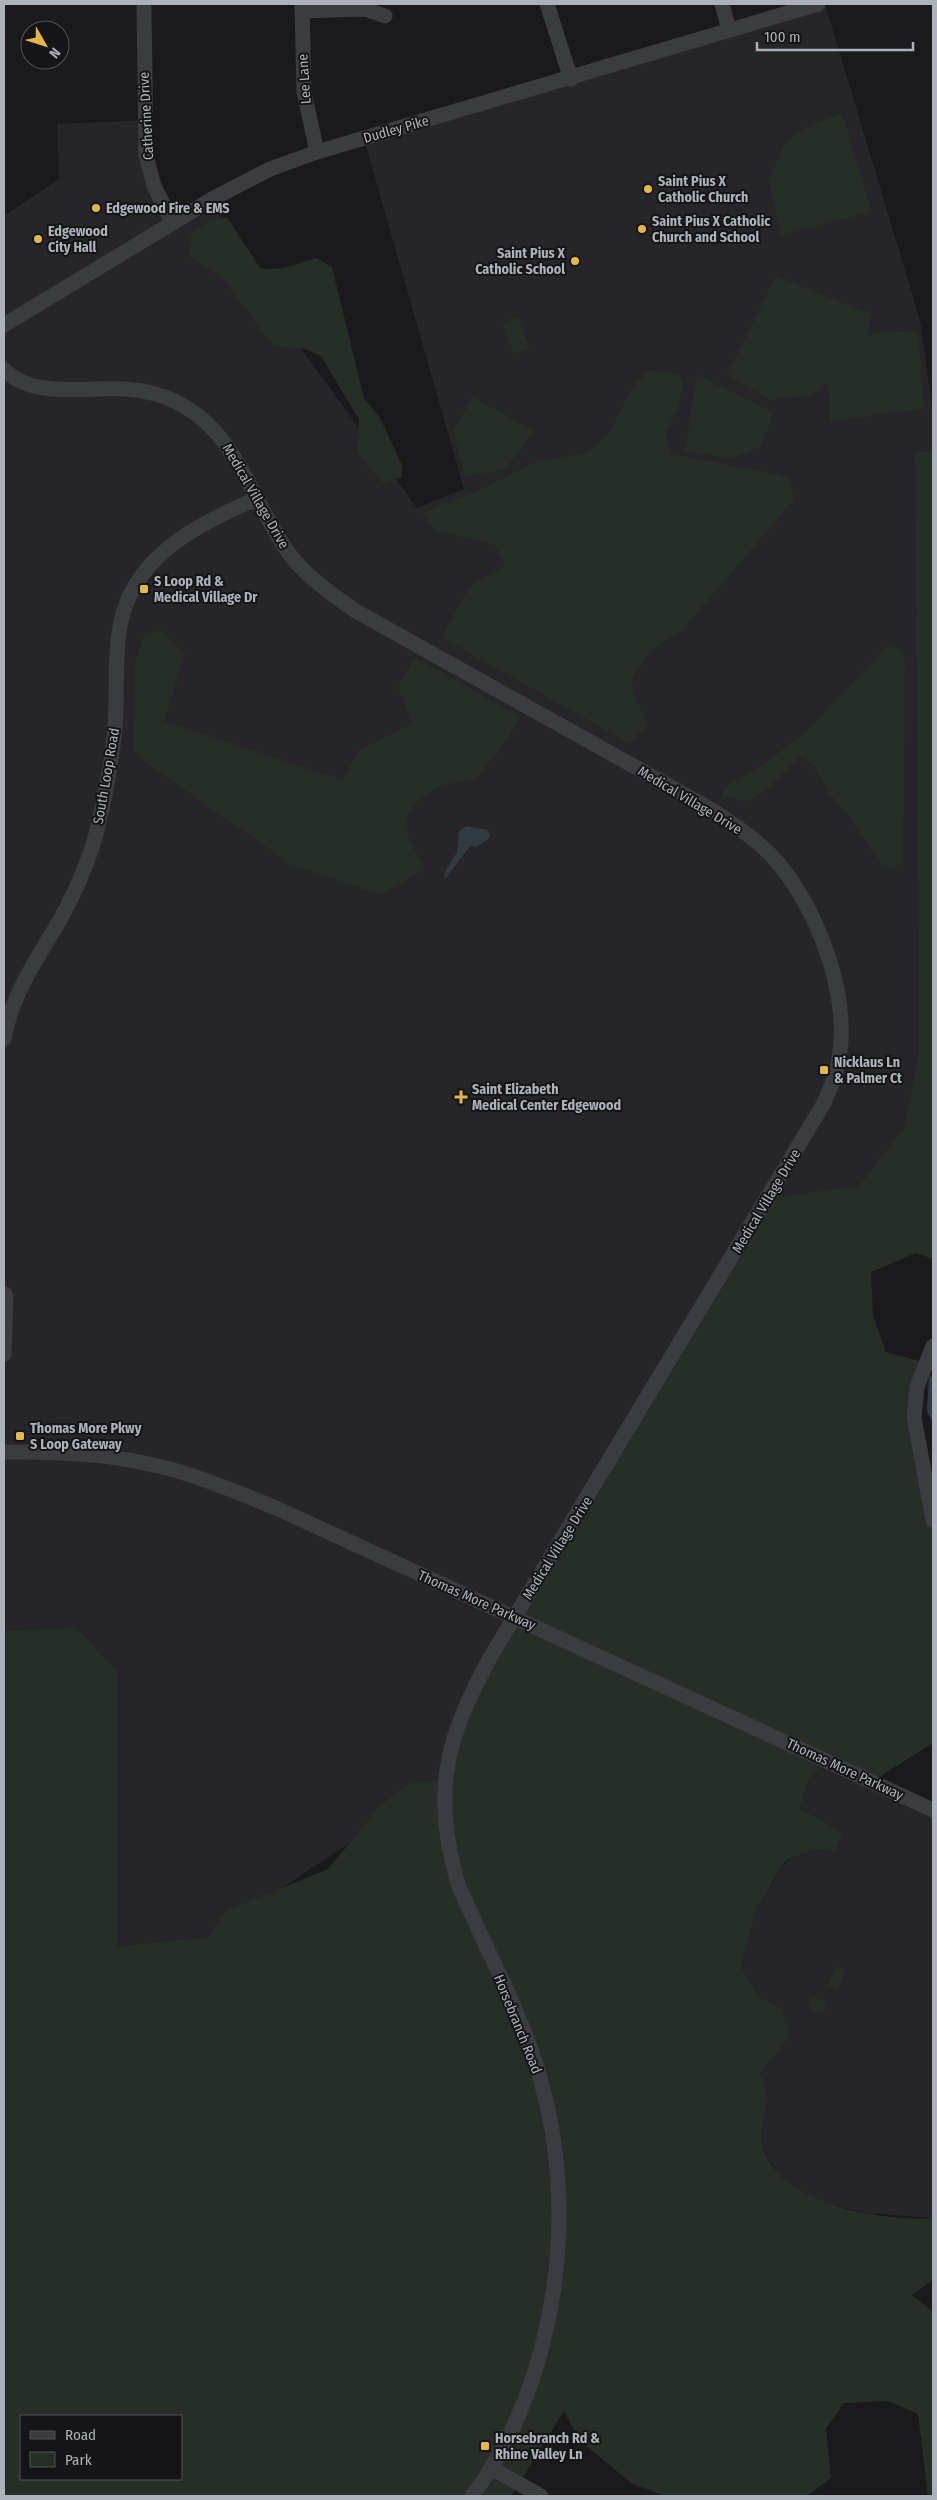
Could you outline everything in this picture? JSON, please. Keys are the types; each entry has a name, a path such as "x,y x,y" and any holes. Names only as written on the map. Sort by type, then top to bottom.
{"street":[{"name":"Catherine Drive","path":"144,4 146,154 154,186 173,223"},
{"path":"547,4 571,79"},
{"path":"722,4 729,30"},
{"name":"Dudley Pike","path":"4,325 173,223 270,170 317,152 571,79 818,4"},
{"path":"302,7 365,9 385,16"},
{"name":"Lee Lane","path":"302,7 304,92 317,152"},
{"name":"Medical Village Drive","path":"4,369 19,382 36,388 125,388 159,395 181,404 198,416 224,440 256,499 291,557 314,580 348,606 691,797 733,824 756,841 786,874 811,914 835,983 842,1039 838,1065 824,1103 515,1618"},
{"name":"South Loop Road","path":"4,1039 7,1022 19,990 73,895 98,829 112,761 117,640 127,601 146,570 180,538 256,499"},
{"path":"4,1294 6,1296 4,1354"},
{"path":"933,1346 918,1387 914,1417 933,1520"},
{"name":"Thomas More Parkway","path":"4,1452 120,1458 183,1473 276,1508 933,1810"},
{"name":"Horsebranch Road","path":"472,2496 491,2468 523,2402 542,2342 552,2301 558,2254 557,2158 546,2102 526,2039 459,1887 446,1835 444,1798 446,1772 457,1724 474,1686 515,1618"},
{"path":"491,2468 541,2496"}],"shaded area":[{"name":"Saint Elizabeth Medical Center Edgewood","path":"818,4 825,4 920,320 933,414 933,451 915,452 918,1137 444,1780 208,1937 117,1946 117,1670 77,1628 4,1630 4,216 59,179 57,124 145,120 146,155 173,223 214,198 236,259 417,508 464,489 364,139"},
{"path":"467,826 487,830 491,835 476,847 470,846 445,879 444,874 457,852 459,831"},
{"path":"933,1375 933,1423 927,1411 929,1377"},
{"path":"831,1763 933,1810 933,2218 866,2213 825,2203 796,2190 777,2174 763,2144 762,2119 766,2092 760,2073 781,2009 758,1996 741,1966 757,1908 787,1860 815,1850 833,1851 843,1833 800,1808 811,1774"}],"green space":[{"path":"842,113 872,212 781,235 769,181 783,146 805,128"},
{"path":"227,217 260,268 281,268 316,258 332,267 364,398 380,418 402,465 402,477 384,484 357,452 359,419 321,356 305,349 274,346 224,280 189,256 191,235 208,221"},
{"path":"776,276 871,314 867,335 887,331 918,333 924,409 830,421 828,384 809,396 770,400 727,375"},
{"path":"518,317 530,348 514,354 502,323"},
{"path":"649,370 678,374 684,382 678,407 666,432 671,454 778,474 789,479 794,500 681,631 658,645 641,665 631,680 647,726 629,743 441,637 470,586 505,566 495,545 436,531 423,512 471,494 538,461 588,453 608,436 632,388"},
{"path":"697,375 774,413 761,446 730,459 685,451"},
{"path":"473,397 533,431 505,470 465,476 453,431"},
{"path":"933,451 933,1259 916,1253 871,1272 873,1316 886,1352 927,1363 917,1387 933,1520 933,1743 871,1782 831,1763 811,1774 800,1808 843,1833 834,1851 815,1850 786,1860 757,1908 741,1966 758,1996 781,2008 790,2036 760,2073 766,2089 762,2138 771,2165 787,2182 809,2195 834,2205 887,2217 933,2218 933,2280 912,2295 933,2312 933,2496 928,2496 918,2414 888,2401 844,2403 826,2429 831,2478 807,2496 664,2496 631,2483 578,2439 564,2411 511,2496 4,2496 4,1630 77,1628 117,1670 117,1946 208,1937 226,1911 328,1869 381,1805 410,1783 444,1780 457,1724 767,1198 859,1186 905,1127 918,1056 915,452"},
{"path":"161,631 185,653 164,721 343,780 358,751 413,723 398,687 415,657 520,717 506,741 474,780 452,783 436,788 415,804 407,814 410,841 422,860 424,869 380,895 292,865 148,764 133,750 135,661 145,633"},
{"path":"888,646 896,648 905,658 903,862 894,868 883,865 851,819 829,793 813,764 799,757 768,788 748,801 722,797 724,787 753,772 805,733"},
{"path":"836,1967 845,1971 837,1989 828,1985"},
{"path":"812,1997 828,2003 823,2014 808,2008"}],"place":[{"name":"Saint Pius X Catholic Church","path":"648,189"},
{"name":"Edgewood Fire & EMS","path":"96,208"},
{"name":"Saint Pius X Catholic Church and School","path":"642,229"},
{"name":"Edgewood City Hall","path":"38,239"},
{"name":"Saint Pius X Catholic School","path":"575,261"},
{"name":"S Loop Rd & Medical Village Dr","path":"144,589"},
{"name":"Nicklaus Ln & Palmer Ct","path":"824,1070"},
{"name":"Saint Elizabeth Medical Center Edgewood","path":"461,1097"},
{"name":"Thomas More Pkwy S Loop Gateway","path":"20,1436"},
{"name":"Horsebranch Rd & Rhine Valley Ln","path":"485,2446"}]}
